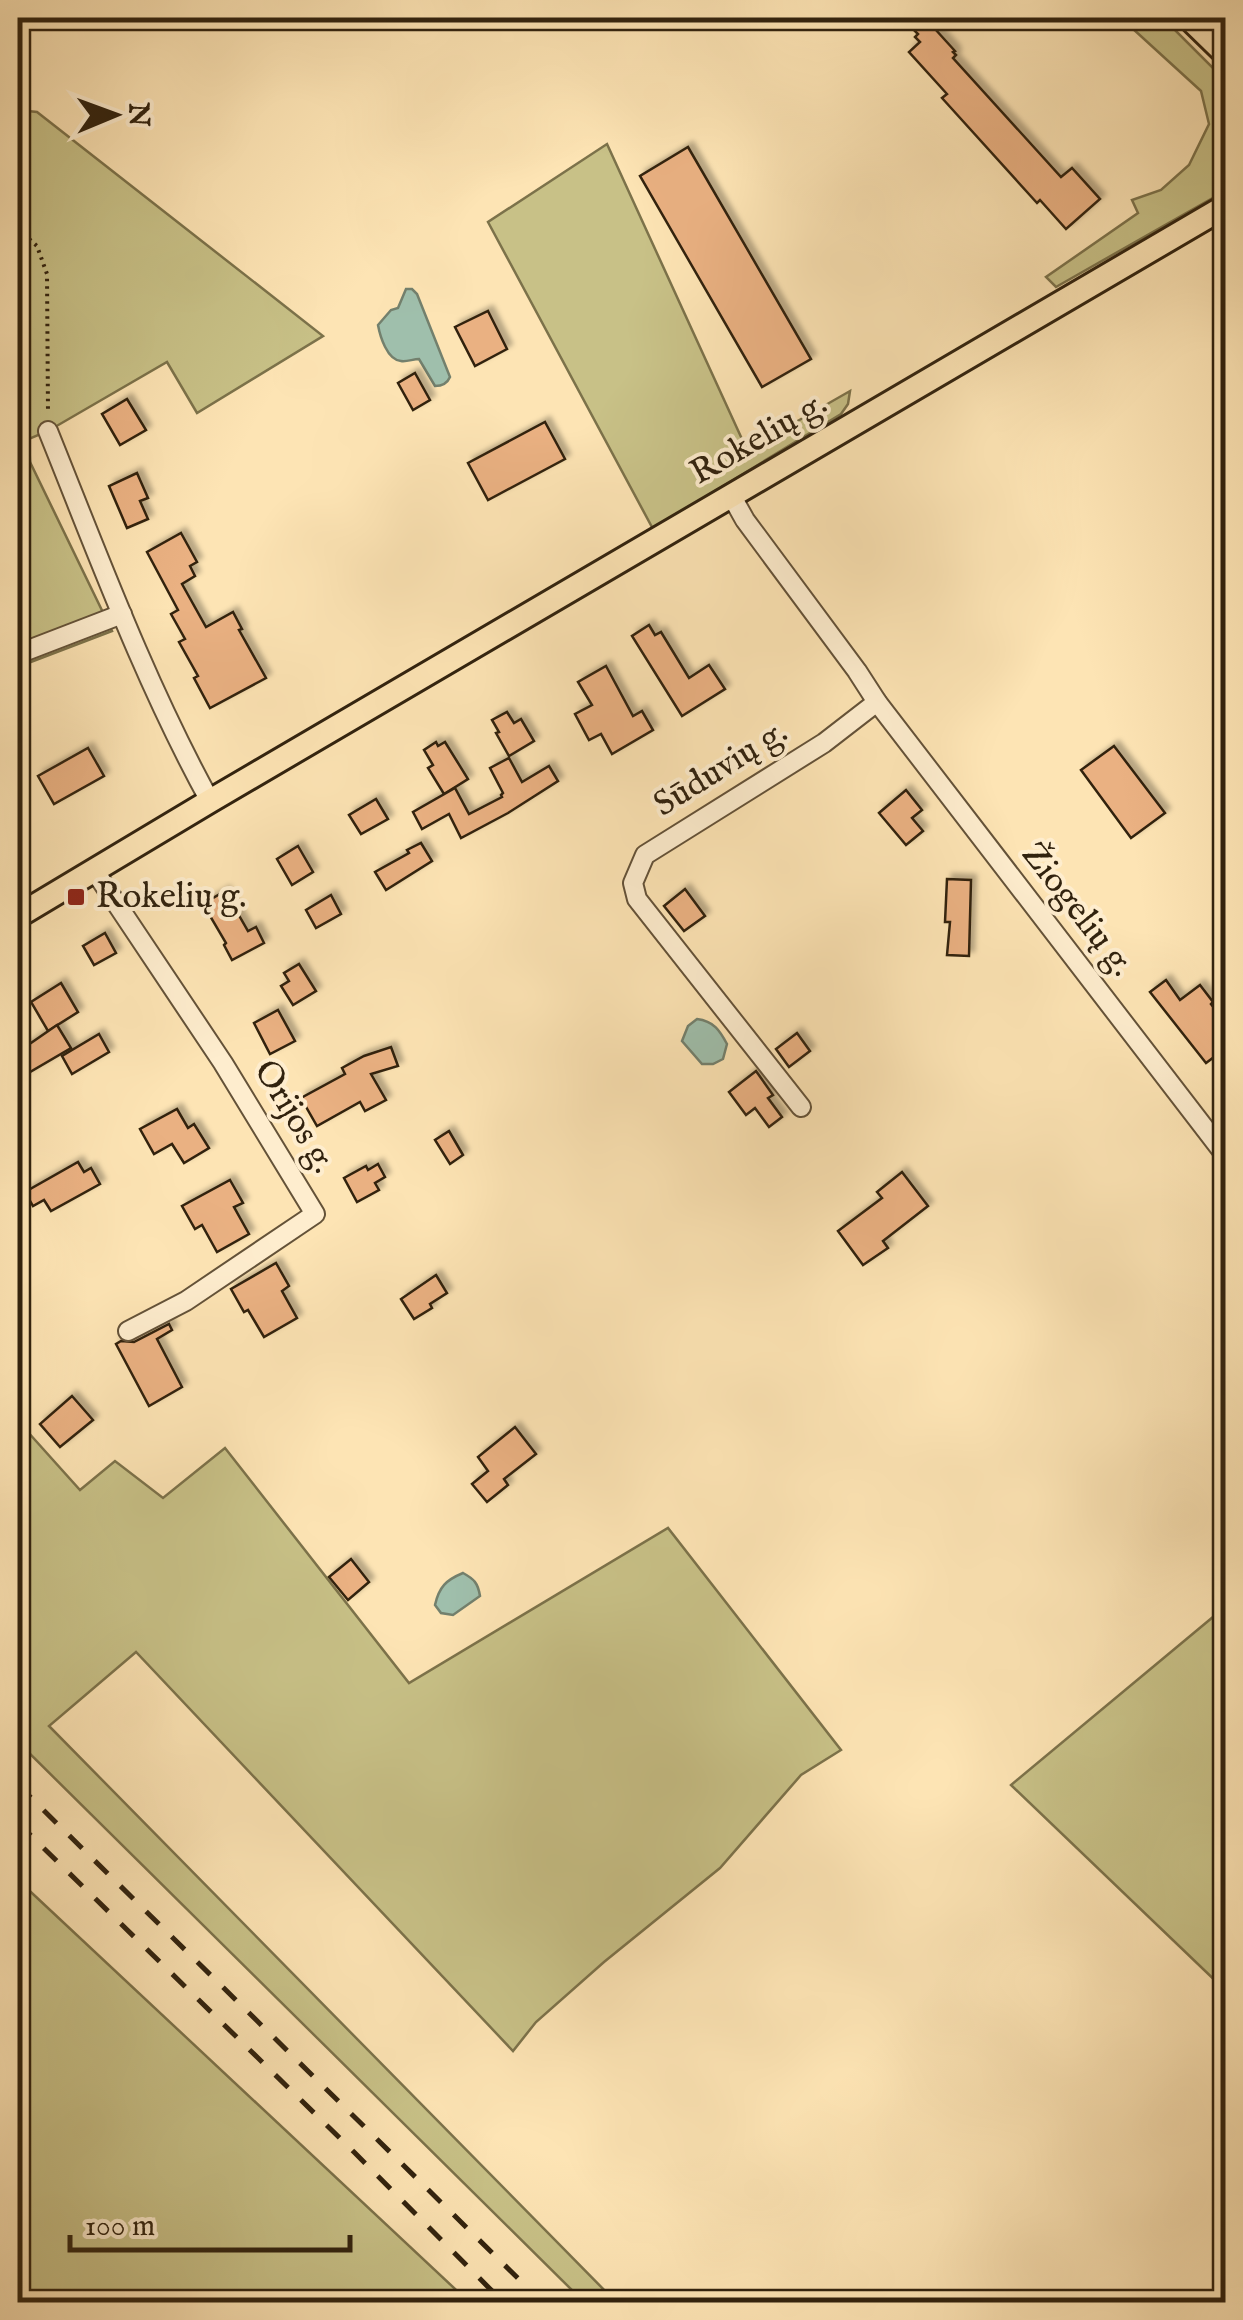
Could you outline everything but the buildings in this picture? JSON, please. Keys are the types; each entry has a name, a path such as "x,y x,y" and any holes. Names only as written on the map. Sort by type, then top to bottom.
{"main road":[{"path":"1189,18 1226,54"},
{"name":"Rokelių g.","path":"18,916 1226,206"}],"street":[{"path":"48,431 122,614 186,759 210,801"},
{"path":"731,495 877,702"},
{"path":"18,654 122,614"},
{"name":"Sūduvių g.","path":"801,1107 637,899 633,883 644,855 824,743 877,702"},
{"name":"Žiogelių g.","path":"877,702 1226,1156"},
{"name":"Orijos g.","path":"94,870 223,1063 315,1214 186,1302 128,1331"}],"path":[{"path":"18,229 37,246 47,274 48,431"}],"shaded area":[{"path":"1121,18 1163,18 1225,80 1225,191 1056,287 1046,277 1138,213 1132,200 1161,190 1189,165 1209,124 1201,91"},
{"path":"18,110 37,112 323,336 197,413 167,362 29,439 24,295 18,277"},
{"path":"607,144 747,450 850,391 841,414 653,529 488,222"},
{"path":"18,277 24,295 30,462 18,491"},
{"path":"406,289 417,294 450,377 442,385 435,386 419,359 396,360 382,341 378,325 391,310 398,308"},
{"path":"30,462 112,631 18,667 18,491"},
{"path":"697,1019 716,1027 727,1044 723,1059 713,1064 702,1064 682,1041 688,1026"},
{"path":"18,1421 80,1490 115,1461 163,1498 225,1448 409,1683 668,1528 841,1750 801,1775 720,1868 536,2022 513,2051 136,1652 49,1726 616,2302 584,2302 18,1742"},
{"path":"463,1573 475,1582 480,1596 453,1615 441,1613 435,1605 441,1589"},
{"path":"1225,1607 1225,1990 1011,1785"},
{"path":"18,1880 469,2302 18,2302"}],"railway":[{"path":"18,1785 542,2302"},
{"path":"18,1823 503,2302"}],"place":[{"name":"Rokelių g.","path":"76,897"}]}
